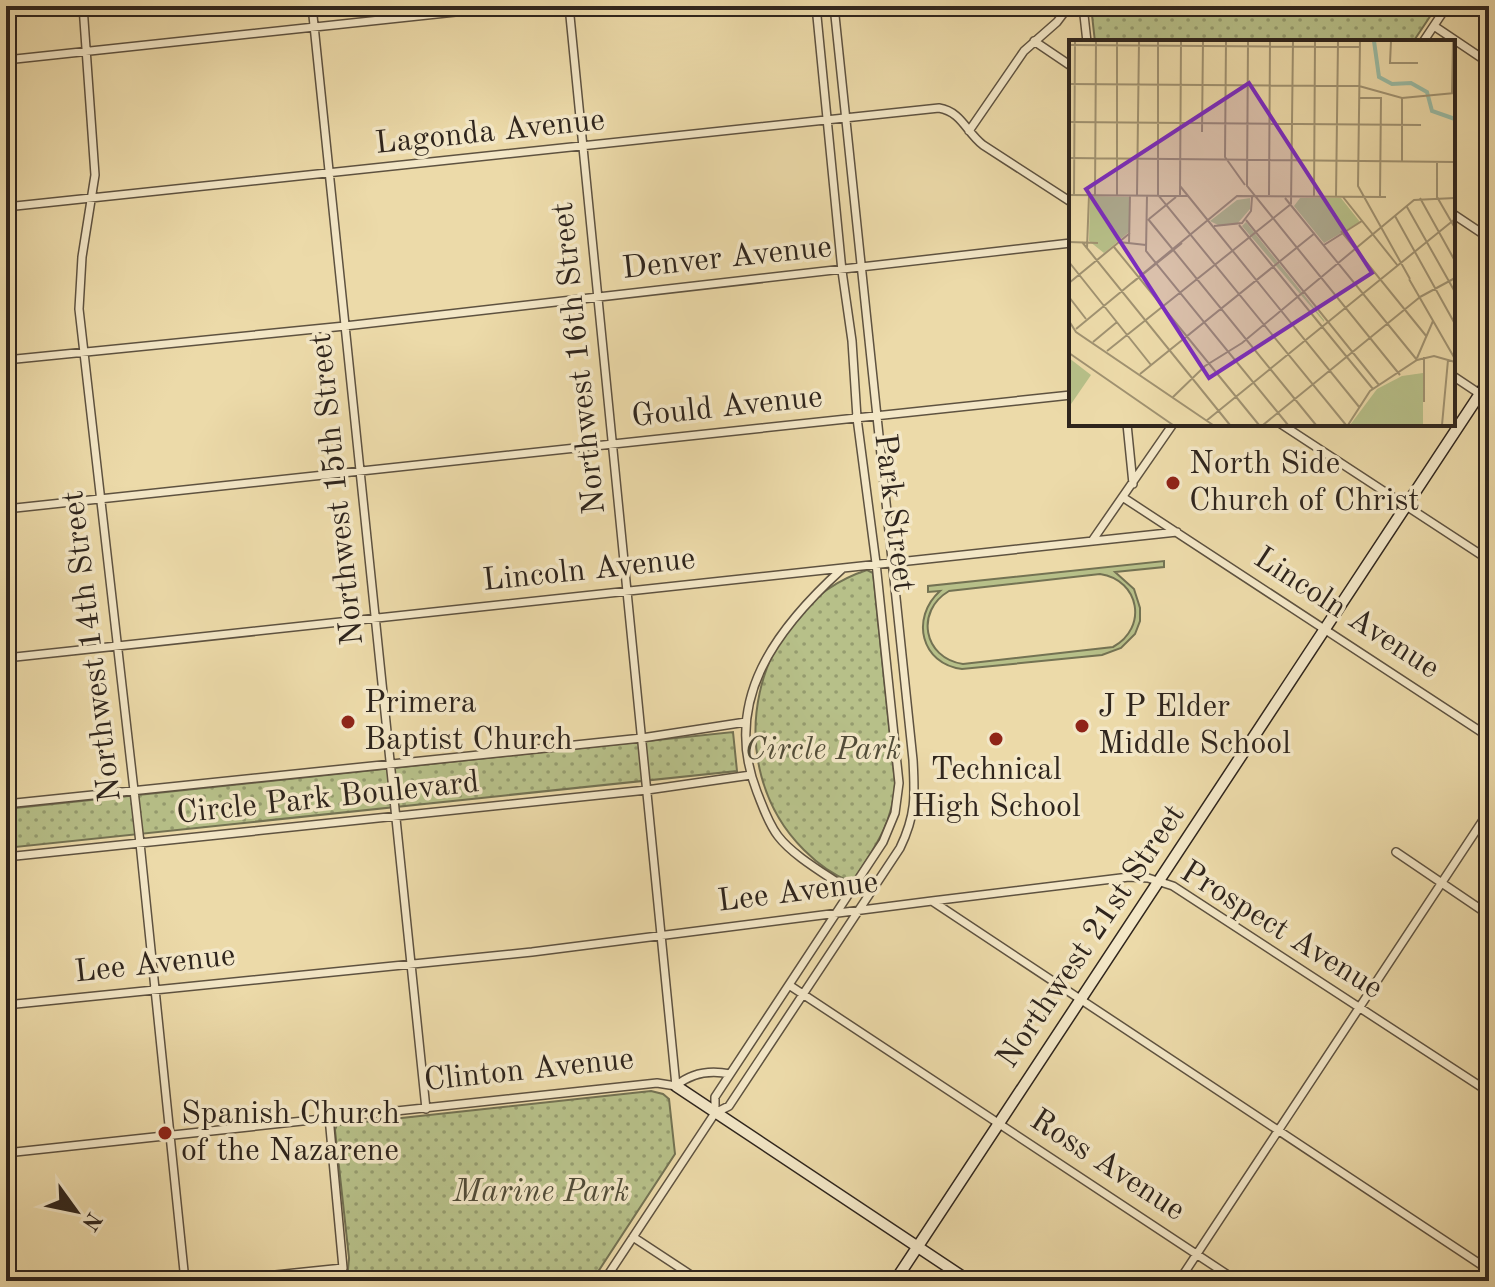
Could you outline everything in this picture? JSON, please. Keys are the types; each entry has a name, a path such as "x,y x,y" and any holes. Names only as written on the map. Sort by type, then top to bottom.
{"street":[{"name":"Northwest 14th Street","path":"83,6 95,175 82,257 79,309 140,843 185,1281"},
{"name":"Northwest 15th Street","path":"312,6 426,1109"},
{"path":"6,60 511,6"},
{"name":"Northwest 16th Street","path":"569,6 676,1086"},
{"name":"Park Street","path":"816,6 898,799 887,834 715,1097 715,1113 729,1106 900,848 909,830 915,805 913,759 834,6"},
{"path":"969,131 1024,51 1057,22 1069,6"},
{"path":"1083,6 1087,40"},
{"path":"1424,40 1447,6"},
{"path":"1434,26 1455,40"},
{"path":"1455,40 1489,63"},
{"path":"1034,41 1069,65"},
{"name":"Lagonda Avenue","path":"6,207 939,108 956,114 983,145 1069,201"},
{"path":"1455,215 1489,238"},
{"name":"Denver Avenue","path":"6,360 345,326 1069,243"},
{"path":"1455,377 1484,397"},
{"name":"Northwest 21st Street","path":"895,1281 1406,505 1484,397 1489,380"},
{"name":"Gould Avenue","path":"6,509 1069,395"},
{"path":"1127,426 1133,484"},
{"path":"1092,541 1172,426"},
{"path":"1284,426 1489,560"},
{"name":"Lincoln Avenue","path":"1124,498 1489,737"},
{"name":"Lincoln Avenue","path":"6,658 1177,532"},
{"path":"843,567 806,601 780,635 753,688 746,722 746,742 751,775 779,837 851,892"},
{"name":"Circle Park Boulevard","path":"6,804 642,738 746,722"},
{"name":"Circle Park Boulevard","path":"6,857 647,790 751,775"},
{"path":"1179,1281 1489,811"},
{"path":"1396,852 1489,915"},
{"name":"Prospect Avenue","path":"932,901 1129,877 1159,881 1173,886 1489,1092"},
{"path":"932,901 1489,1270"},
{"name":"Lee Avenue","path":"6,1005 532,952 662,933 932,901"},
{"name":"Ross Avenue","path":"789,985 1237,1281"},
{"name":"Clinton Avenue","path":"676,1086 692,1075 730,1074"},
{"name":"Clinton Avenue","path":"6,1153 657,1083 676,1086 969,1281"},
{"path":"604,1281 715,1113"},
{"path":"329,1117 343,1268 341,1281"},
{"path":"633,1237 700,1281"},
{"path":"217,1281 343,1268"}],"green space":[{"path":"1091,6 1437,6 1414,40 1095,40"},
{"path":"1164,561 1164,567 1115,572 1134,589 1140,621 1135,634 1121,648 1102,655 962,669 948,665 929,649 924,638 925,614 940,591 928,592 928,586","holes":["1100,574 1124,585 1135,606 1131,628 1124,639 1113,647 963,664 939,653 928,633 931,610 949,591"]},
{"name":"Circle Park","path":"867,570 873,573 895,784 891,810 882,834 855,878 849,881 809,855 777,815 761,776 756,734 760,692 773,653 796,618 827,589"},
{"path":"733,732 737,771 6,848 6,809"},
{"name":"Marine Park","path":"651,1091 669,1099 675,1154 592,1281 347,1281 349,1258 335,1130 337,1125"}],"place":[{"name":"North Side Church of Christ","path":"1173,483"},
{"name":"Primera Baptist Church","path":"348,722"},
{"name":"J P Elder Middle School","path":"1082,726"},
{"name":"Technical High School","path":"996,739"},
{"name":"Spanish Church of the Nazarene","path":"165,1133"}]}
